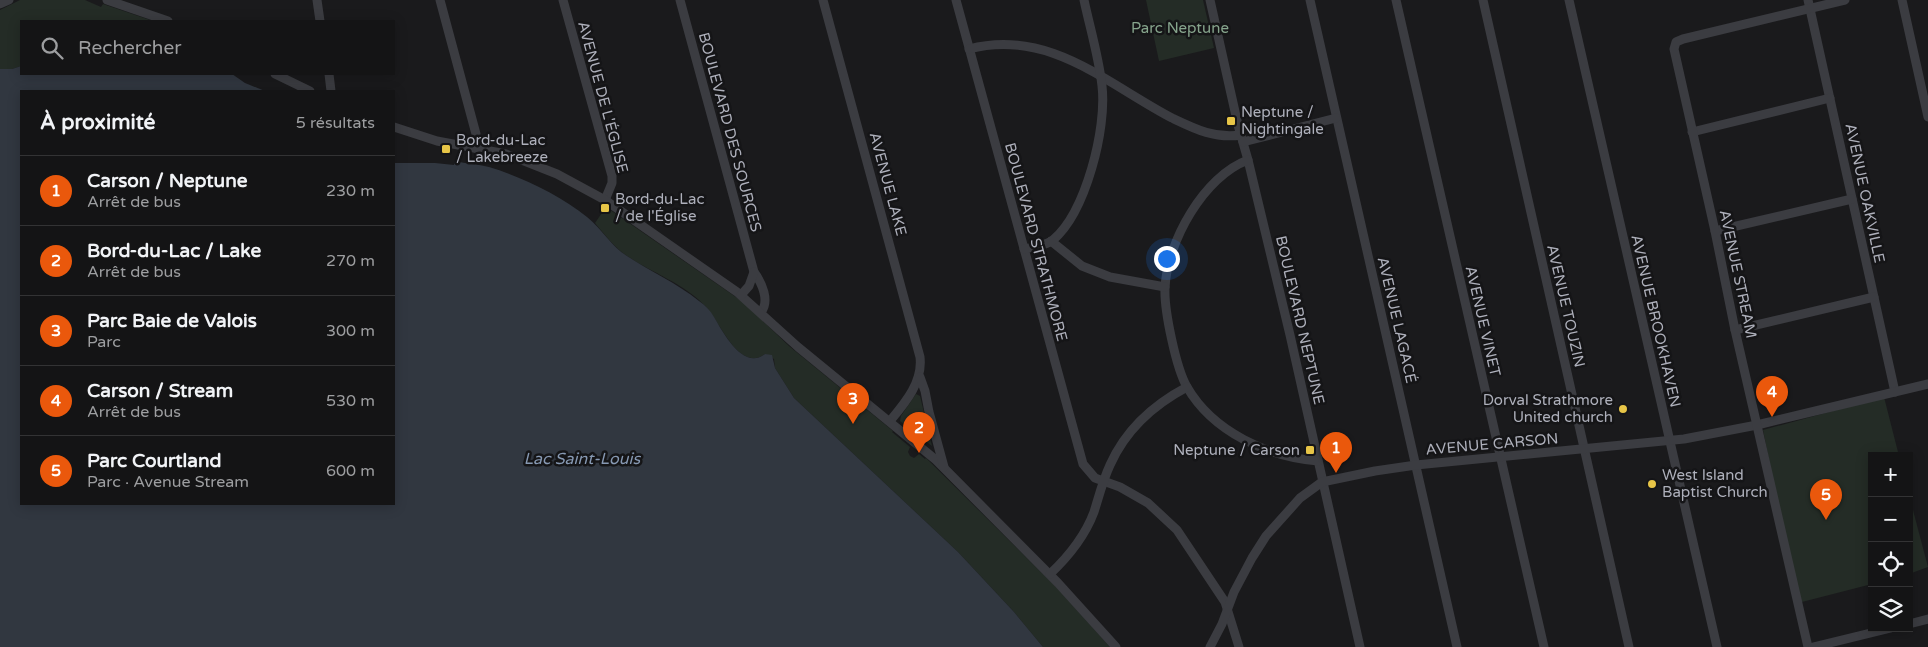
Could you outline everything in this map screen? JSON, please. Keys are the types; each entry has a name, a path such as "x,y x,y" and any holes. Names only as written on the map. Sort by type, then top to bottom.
{"street":[{"path":"0,4 9,0"},
{"path":"107,0 165,20"},
{"path":"317,0 320,20"},
{"path":"440,0 476,134 475,148"},
{"name":"AVENUE DE L'ÉGLISE","path":"563,0 612,176 612,183 605,200"},
{"name":"BOULEVARD DES SOURCES","path":"680,0 754,272 760,280 766,301 765,308 761,312"},
{"name":"AVENUE LAKE","path":"823,0 914,331 920,357 920,377 944,467"},
{"name":"BOULEVARD STRATHMORE","path":"956,0 1081,460 1091,475 1120,486 1142,499 1173,525 1208,574 1225,602 1239,647"},
{"path":"1024,249 1051,242 1063,228 1078,205 1093,168 1101,118 1102,90 1084,0"},
{"name":"BOULEVARD NEPTUNE","path":"1210,0 1360,647"},
{"name":"AVENUE LAGACÉ","path":"1310,0 1457,647"},
{"name":"AVENUE VINET","path":"1396,0 1544,647"},
{"name":"AVENUE TOUZIN","path":"1483,0 1629,647"},
{"name":"AVENUE BROOKHAVEN","path":"1569,0 1717,647"},
{"path":"1809,4 1845,0"},
{"path":"1902,0 1928,117"},
{"name":"AVENUE OAKVILLE","path":"1809,4 1895,392"},
{"name":"AVENUE STREAM","path":"1808,647 1735,330 1674,49 1676,42 1809,4"},
{"path":"969,49 1002,44 1040,48 1070,59 1162,113 1197,131 1242,138 1336,118"},
{"path":"277,75 308,90"},
{"path":"329,75 332,90"},
{"path":"1692,132 1830,98"},
{"path":"395,127 431,139 500,152 567,179 605,200 741,295 804,351 944,467 1050,574 1116,647"},
{"path":"1248,160 1238,164 1207,190 1190,214 1181,231 1171,258 1165,288 1169,324 1176,355 1187,387 1201,405 1226,430 1263,449 1292,458 1318,461"},
{"path":"1715,231 1852,199"},
{"path":"1051,242 1082,266 1110,277 1165,288"},
{"path":"741,295 749,286 754,272"},
{"path":"1735,330 1874,297"},
{"path":"890,421 920,377"},
{"name":"AVENUE CARSON","path":"1322,482 1416,465 1684,439 1757,425 1928,384"},
{"path":"1050,574 1083,533 1093,513 1115,455 1139,421 1154,407 1187,387"},
{"path":"1210,647 1218,634 1239,582 1266,536 1300,498 1322,482"},
{"path":"1913,623 1928,619"},
{"path":"1813,647 1875,632"}],"green space":[{"path":"20,0 85,0 101,7 103,4 150,20 20,20 20,66 12,69 0,69 0,10"},
{"name":"Parc Neptune","path":"1146,0 1203,0 1214,48 1159,61"},
{"path":"606,207 743,302 789,346 893,431 910,447 908,452 910,456 914,458 919,454 926,458 1057,588 1110,647 1043,647 1014,612 958,552 794,398 775,368 774,359 765,354 756,358 747,357 731,343 707,308 699,300 679,285 627,256 614,245 595,223"},
{"path":"916,394 920,396 932,446 900,421 901,416"},
{"path":"1884,397 1898,452 1868,452 1868,585 1798,603 1763,430"},
{"path":"1913,510 1928,567 1913,573"}],"water":[{"name":"Lac Saint-Louis","path":"20,66 20,75 233,75 245,83 262,90 20,90 20,505 395,505 395,163 454,165 455,161 502,171 527,181 565,201 592,222 621,252 703,304 711,312 728,340 742,354 749,358 757,358 765,354 772,355 775,368 794,398 958,552 1014,612 1043,647 0,647 0,69 12,69"}],"place":[{"name":"Neptune / Nightingale","path":"1231,121"},
{"name":"Bord-du-Lac / Lakebreeze","path":"446,149"},
{"name":"Bord-du-Lac / de l'Église","path":"605,208"},
{"name":"Dorval Strathmore United church","path":"1623,409"},
{"name":"Carson / Stream","path":"1772,417"},
{"name":"Parc Baie de Valois","path":"853,424"},
{"name":"Neptune / Carson","path":"1310,450"},
{"name":"Bord-du-Lac / Lake","path":"919,453"},
{"name":"Carson / Neptune","path":"1336,473"},
{"name":"West Island Baptist Church","path":"1652,484"},
{"name":"Parc Courtland","path":"1826,520"}]}
